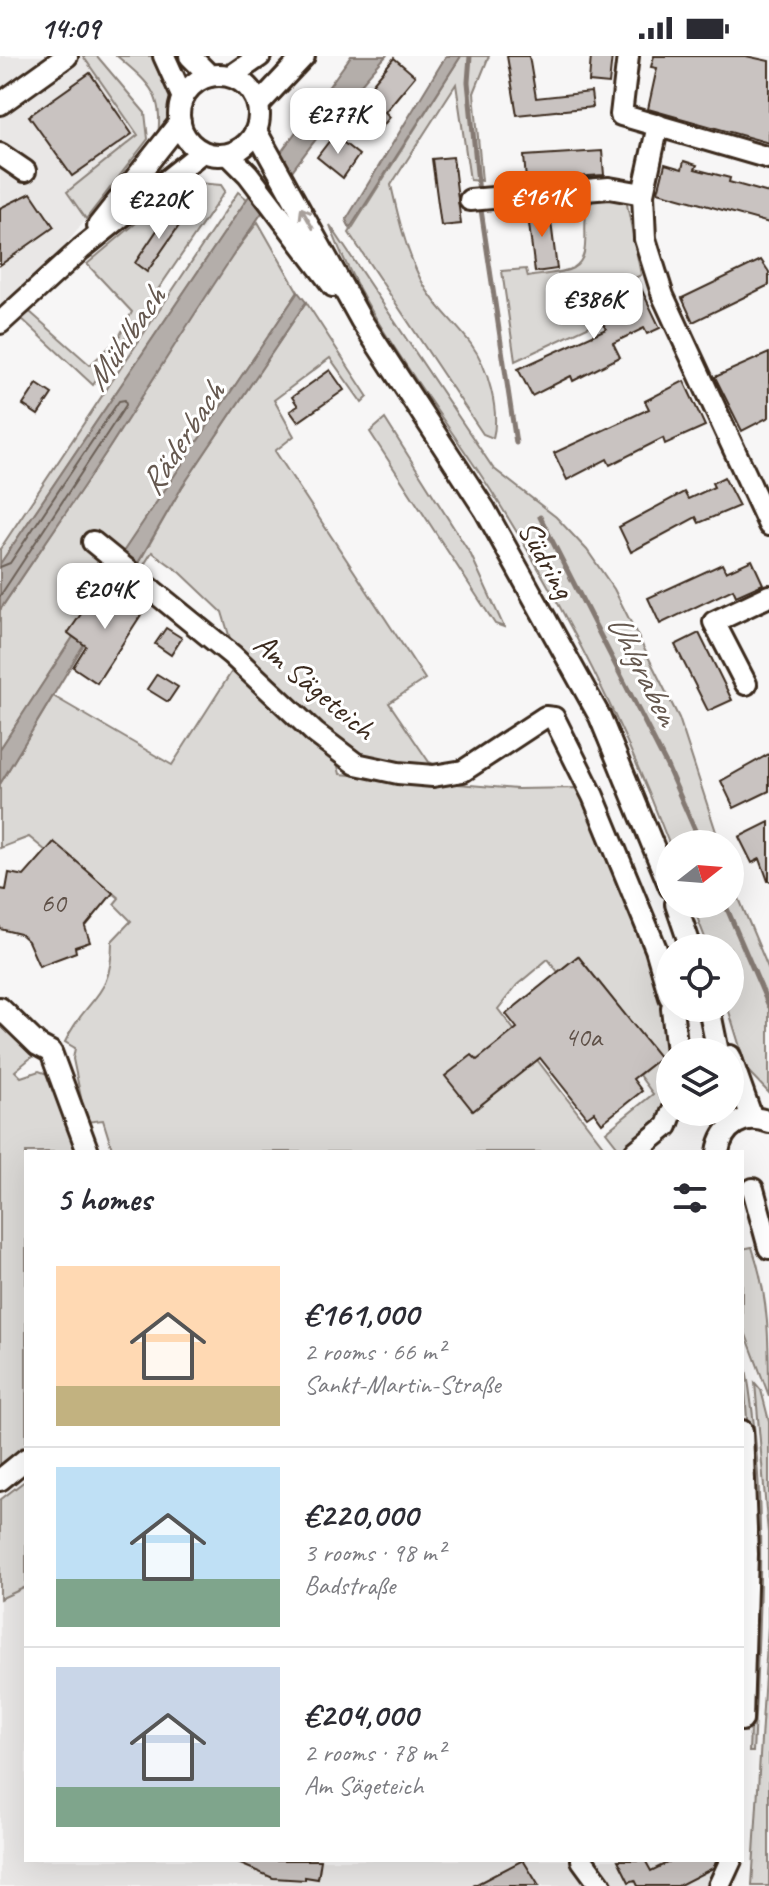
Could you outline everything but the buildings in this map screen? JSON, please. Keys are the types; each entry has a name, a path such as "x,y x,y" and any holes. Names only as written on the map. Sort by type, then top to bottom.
{"street":[{"path":"0,104 67,56"},
{"path":"164,56 183,98"},
{"path":"180,122 192,144 202,152 229,155 261,140 258,105 243,83 221,76 190,56"},
{"path":"81,249 180,122 183,98 194,84 221,76 260,56"},
{"path":"258,105 304,56"},
{"path":"628,56 621,115 769,158"},
{"path":"658,125 643,194 645,239 663,296 769,525"},
{"name":"Südring","path":"261,140 361,320 485,510 600,717 656,853"},
{"path":"0,323 81,249 202,152"},
{"path":"0,154 25,171"},
{"name":"Südring","path":"229,155 248,174 361,320"},
{"path":"475,200 609,188 643,194"},
{"name":"Am Sägeteich","path":"93,542 232,655 315,733 356,764 421,775 463,771 545,717 554,718 593,796 656,949"},
{"path":"746,684 714,622 769,596"},
{"path":"0,1008 38,1045 51,1052 87,1150"},
{"path":"718,1150 721,1139 746,1118"},
{"path":"637,1150 667,1126"},
{"path":"755,1187 769,1248"},
{"path":"0,1480 24,1461"},
{"path":"744,1480 747,1554 744,1654"},
{"path":"583,1862 601,1886"},
{"path":"719,1886 730,1862"}],"shaded area":[{"path":"0,56 83,56 145,145 49,266 0,311"},
{"path":"83,56 97,56 145,113 148,139 86,219 67,192 138,135"},
{"path":"117,56 157,56 171,96 170,114 158,135 156,98 145,81"},
{"path":"461,56 489,56 474,93 482,181 470,180 456,84 391,185 407,245 421,280 438,306 471,344 483,365 494,402 493,438 483,434 349,233"},
{"path":"185,182 221,185 225,191 93,385 21,318 30,312 90,365 118,339 132,312 87,264"},
{"path":"238,192 247,199 0,564 0,549"},
{"path":"602,197 626,199 641,275 585,303 594,324 515,361 502,271 526,269 528,277 573,268 581,261 584,252 587,209 592,201"},
{"path":"258,222 298,292 69,633 73,637 0,749 0,610 109,448 212,282"},
{"path":"330,225 493,468 556,517 587,550 614,589 679,718 715,830 664,830 611,708 566,618 490,489 381,326"},
{"path":"306,302 368,397 362,403 330,358 274,400 294,436 275,451 425,679 389,703 429,762 442,768 429,771 354,756 235,655 222,612 181,573 152,552 142,568 137,566 182,487"},
{"path":"385,419 471,555 504,627 495,624 370,432"},
{"path":"234,668 336,758 340,774 517,789 578,788 645,949 656,984 656,1022 666,1022 669,1038 656,1038 656,1054 578,956 558,972 548,959 517,985 498,1009 606,1150 112,1150 103,1120 86,1122 73,1059 75,1048 65,1042 103,987 111,961 112,941 131,921 114,904 119,898 54,843 46,851 29,837 0,848 0,784 53,696 172,765"},
{"path":"744,910 769,970 769,1093 747,1070 744,1038 737,1038 732,1022 744,1022 744,934 704,934 697,918 744,918"},
{"path":"0,1017 39,1051 15,1071 21,1077 39,1071 50,1075 82,1150 24,1150 24,1450 0,1468"},
{"path":"656,1061 656,1124 620,1150 606,1132 653,1094 639,1075"},
{"path":"752,1247 765,1302 769,1396 744,1329 744,1249"},
{"path":"744,1359 756,1447 760,1549 753,1752 749,1752 757,1560"},
{"path":"755,1383 761,1390 769,1421 769,1886 752,1886 768,1626 768,1533"},
{"path":"24,1482 24,1588 0,1599 0,1500"},
{"path":"24,1588 24,1862 741,1862 739,1880 734,1886 0,1886 0,1599"}],"water":[{"path":"351,56 386,56 346,101 273,197 0,610 0,564 247,199"},
{"path":"446,56 461,56 350,228 346,220"},
{"path":"298,292 306,302 182,487 116,601 108,597 103,605 92,598"},
{"path":"73,637 84,644 0,784 0,749"}],"waterway":[{"name":"Uhlgraben","path":"470,56 468,82 479,193"},
{"name":"Uhlgraben","path":"480,203 516,443"},
{"name":"Uhlgraben","path":"540,517 667,766 695,830"},
{"name":"Uhlgraben","path":"731,918 769,1006"}],"water label":[{"name":"Mühlbach","path":"124,338"},
{"name":"Räderbach","path":"181,438"}]}
